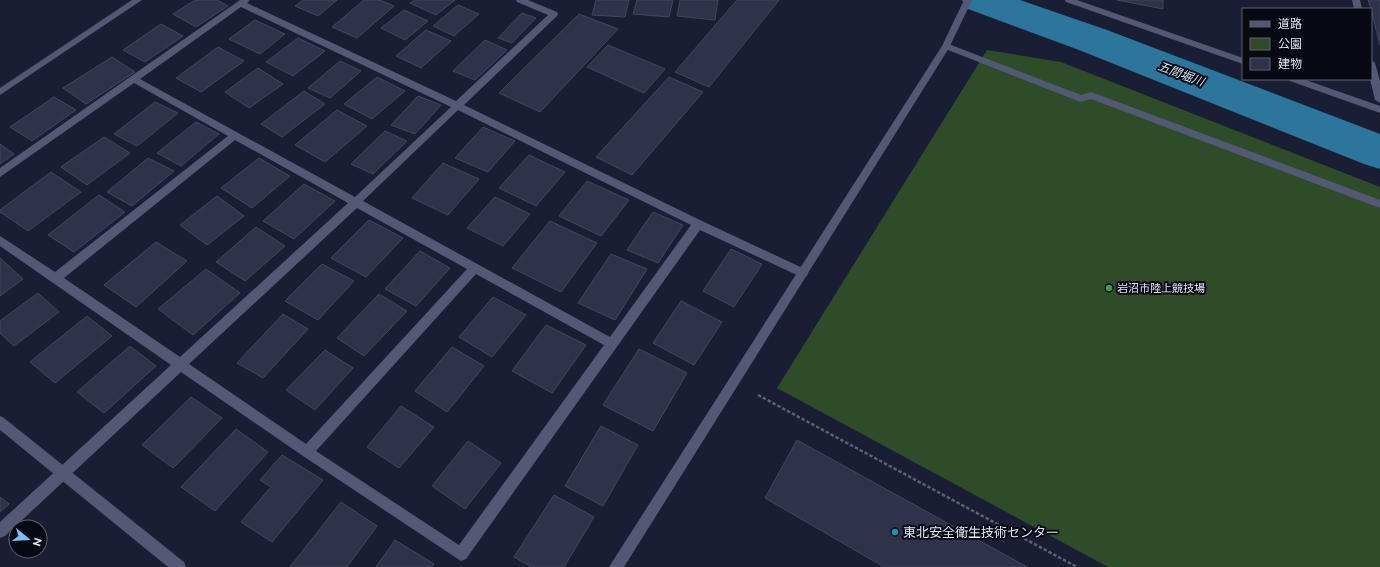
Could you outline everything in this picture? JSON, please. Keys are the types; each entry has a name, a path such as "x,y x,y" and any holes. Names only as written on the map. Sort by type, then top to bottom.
{"street":[{"path":"0,92 138,0"},
{"path":"0,531 356,202 554,14 520,0"},
{"path":"616,567 946,46 968,0"},
{"path":"1069,0 1242,61"},
{"path":"0,173 135,80 244,2 698,224 802,273"},
{"path":"946,46 1081,99 1091,95 1380,204"},
{"path":"1372,67 1380,100"},
{"path":"135,80 612,344"},
{"path":"1296,80 1380,110"},
{"path":"56,278 235,135"},
{"path":"0,240 307,452 461,554 698,224"},
{"path":"307,452 475,268"},
{"path":"0,422 179,567"}],"path":[{"path":"758,395 1078,567"}],"green space":[{"name":"岩沼市陸上競技場","path":"987,50 1061,62 1380,187 1380,567 1108,567 777,388"}],"building":[{"path":"195,0 217,0 228,6 196,27 173,14"},
{"path":"303,0 337,0 318,16 295,6"},
{"path":"364,0 380,0 394,6 357,38 332,27"},
{"path":"415,0 455,0 436,15 410,3"},
{"path":"596,0 629,0 625,17 592,15"},
{"path":"637,0 673,0 669,17 633,14"},
{"path":"680,0 718,0 715,20 677,16"},
{"path":"737,0 779,0 709,87 675,72"},
{"path":"1117,0 1163,0 1163,9"},
{"path":"1368,0 1380,0 1380,45 1372,8"},
{"path":"458,5 479,14 454,36 433,26"},
{"path":"404,10 428,21 405,40 381,28"},
{"path":"522,13 536,18 512,43 498,38"},
{"path":"579,14 618,29 540,112 499,93"},
{"path":"255,20 285,34 260,54 229,39"},
{"path":"161,24 183,36 145,62 123,50"},
{"path":"426,30 451,41 421,68 396,56"},
{"path":"298,38 325,51 293,76 266,62"},
{"path":"485,40 507,50 475,80 453,71"},
{"path":"608,45 665,69 644,93 587,67"},
{"path":"218,47 244,61 201,92 176,78"},
{"path":"112,57 135,72 86,104 63,88"},
{"path":"340,61 361,71 330,98 308,88"},
{"path":"258,68 283,84 249,108 225,92"},
{"path":"377,77 405,91 372,119 344,104"},
{"path":"669,77 703,92 632,175 596,157"},
{"path":"304,91 325,104 282,137 261,124"},
{"path":"418,96 441,105 415,134 391,125"},
{"path":"54,97 76,110 32,141 10,127"},
{"path":"155,102 178,113 137,146 114,134"},
{"path":"337,110 367,126 325,162 295,145"},
{"path":"196,122 219,134 181,166 157,153"},
{"path":"483,127 515,141 488,172 455,158"},
{"path":"385,131 407,141 373,174 351,164"},
{"path":"104,137 130,153 87,185 61,167"},
{"path":"0,144 14,154 0,164"},
{"path":"529,155 565,172 536,206 499,188"},
{"path":"148,158 174,171 132,206 107,192"},
{"path":"259,158 290,176 252,208 221,188"},
{"path":"443,163 479,179 448,215 412,198"},
{"path":"51,172 81,192 28,231 0,212 0,210"},
{"path":"587,181 629,200 601,236 559,216"},
{"path":"304,184 335,201 294,239 263,221"},
{"path":"99,195 125,212 74,252 48,235"},
{"path":"217,196 244,216 207,245 180,225"},
{"path":"495,197 530,214 503,246 467,228"},
{"path":"653,212 683,225 658,263 627,250"},
{"path":"369,220 403,238 366,277 331,258"},
{"path":"550,221 597,243 561,292 512,268"},
{"path":"256,227 285,246 245,281 216,262"},
{"path":"156,242 187,261 136,307 104,285"},
{"path":"731,249 762,264 734,307 703,291"},
{"path":"420,251 450,268 416,306 385,289"},
{"path":"611,254 647,269 615,320 578,303"},
{"path":"0,258 23,279 0,296"},
{"path":"322,264 354,281 318,320 285,301"},
{"path":"206,269 240,293 193,335 158,309"},
{"path":"38,293 59,312 14,346 0,333 0,321"},
{"path":"379,294 407,311 364,356 337,338"},
{"path":"493,297 526,315 492,357 459,337"},
{"path":"681,301 722,322 694,365 653,343"},
{"path":"283,314 308,329 263,378 237,363"},
{"path":"87,316 112,336 55,383 30,362"},
{"path":"546,325 586,345 552,393 512,371"},
{"path":"130,346 156,366 104,413 77,392"},
{"path":"452,347 484,366 447,412 415,391"},
{"path":"639,349 687,373 653,431 603,405"},
{"path":"325,350 353,368 315,410 286,390"},
{"path":"191,397 222,418 173,468 142,445"},
{"path":"401,406 434,427 399,468 367,447"},
{"path":"601,426 638,445 603,506 565,486"},
{"path":"236,429 268,452 215,511 181,487"},
{"name":"東北安全衛生技術センター","path":"797,440 1027,567 884,567 765,498"},
{"path":"468,441 501,463 465,509 432,486"},
{"path":"282,455 323,480 272,542 241,522 271,487 260,480"},
{"path":"554,495 594,517 564,567 531,567 514,557"},
{"path":"0,497 9,504 0,512"},
{"path":"341,502 377,526 347,567 290,567"},
{"path":"395,540 434,564 432,567 376,567"}],"waterway":[{"name":"五間堀川","path":"981,0 1093,40 1380,152"}],"place":[{"name":"岩沼市陸上競技場","path":"1109,288"},
{"name":"東北安全衛生技術センター","path":"895,532"}]}
